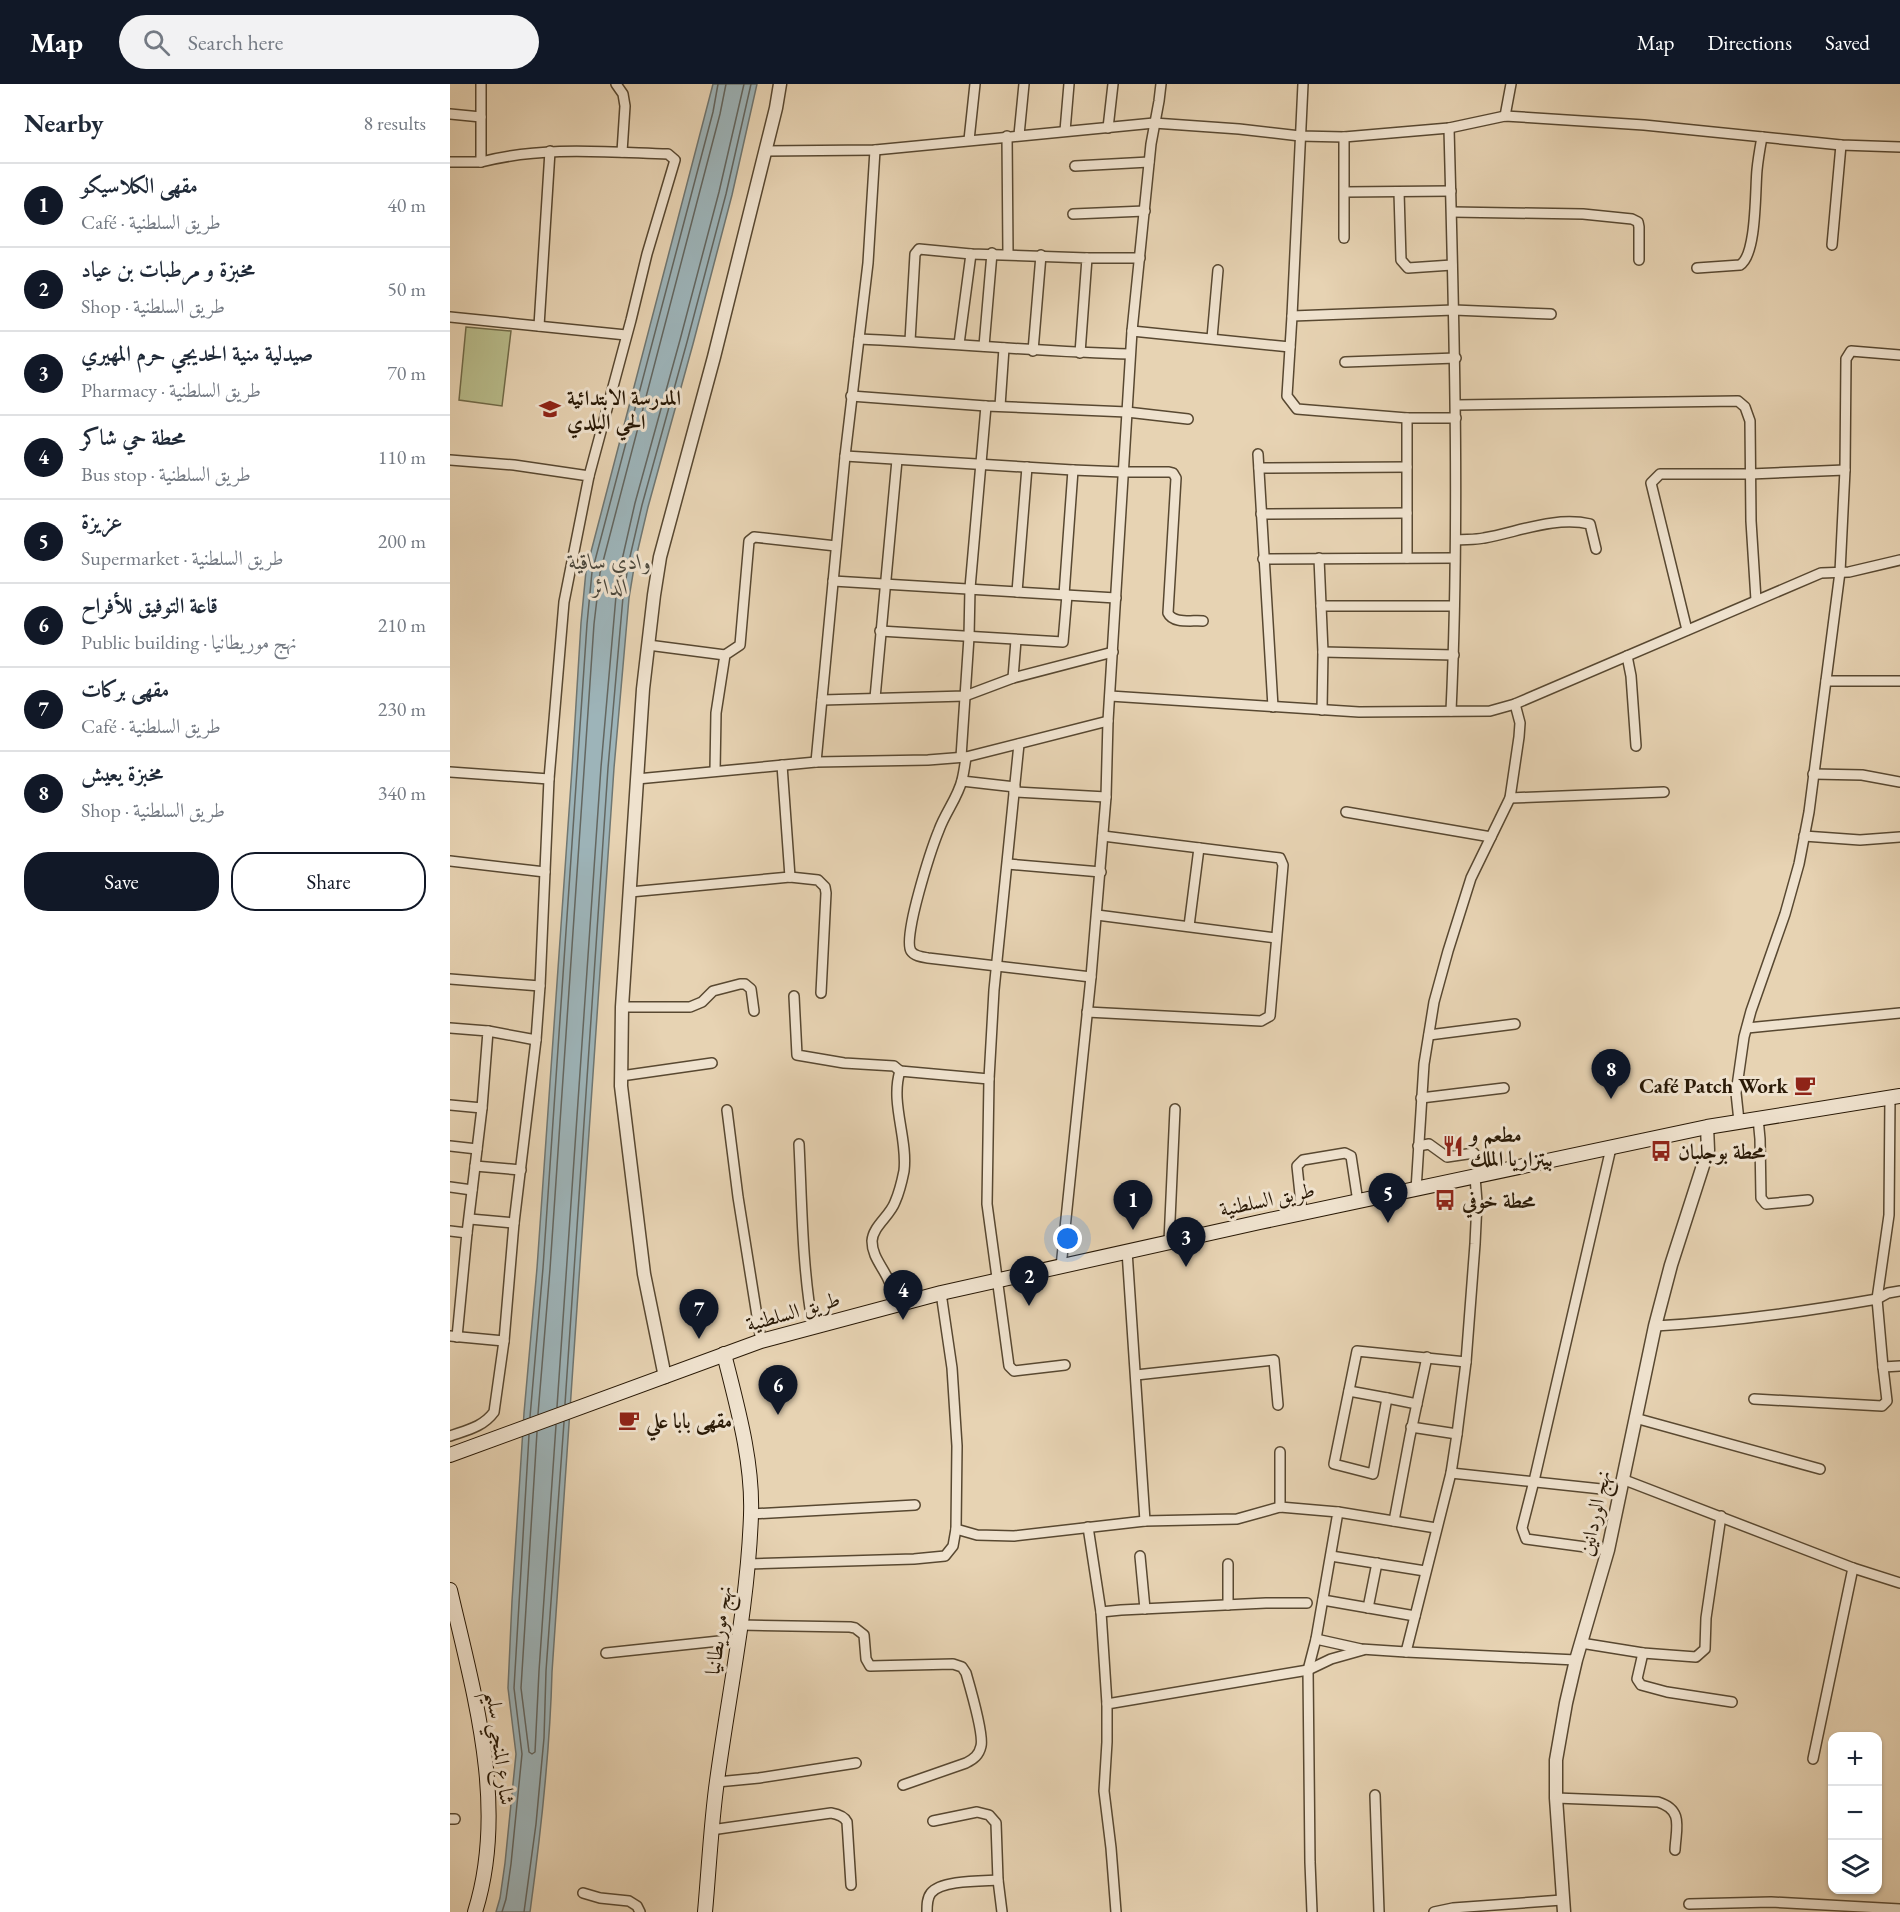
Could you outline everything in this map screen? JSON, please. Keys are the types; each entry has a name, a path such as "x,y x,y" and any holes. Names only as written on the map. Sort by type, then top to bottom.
{"main road":[{"name":"طريق السلطنية","path":"450,1455 761,1341 941,1293 1707,1127 1895,1097"},
{"name":"نهج موريطانيا","path":"705,1912 711,1830 741,1625 751,1514 749,1473 740,1415 724,1354"},
{"name":"شارع المنجي سليم","path":"450,1590 479,1718 487,1791 489,1829 484,1876 475,1912"}],"street":[{"path":"481,84 481,162"},
{"path":"616,84 623,94 625,106 622,152"},
{"path":"665,1377 644,1274 627,1146 621,1076 622,1007 648,645 660,557 714,357 780,84"},
{"path":"969,140 975,84"},
{"path":"1019,135 1024,84"},
{"path":"1065,131 1069,84"},
{"path":"1108,128 1113,84"},
{"path":"1062,1267 1101,872 1132,330 1149,162 1161,84"},
{"path":"1303,84 1293,316 1287,396 1296,409 1407,418 1455,418"},
{"path":"1505,116 1511,84"},
{"path":"450,114 481,117"},
{"path":"765,151 875,150 1154,123 1299,136 1344,137 1449,128 1505,116 1644,125 1841,145 1900,147"},
{"path":"1449,128 1456,358 1456,540 1451,711"},
{"path":"1007,136 1008,254"},
{"path":"1344,137 1344,238"},
{"path":"1697,268 1740,265 1745,260 1751,239 1762,137"},
{"path":"1832,245 1841,145"},
{"path":"450,162 481,162 506,156 578,150 668,154 675,160 589,476 564,602 549,779 536,1040 514,1223 504,1341 494,1412 481,1425 450,1436"},
{"path":"816,762 851,396 869,252 875,150"},
{"path":"539,326 550,152"},
{"path":"1075,166 1149,162"},
{"path":"1345,192 1451,191"},
{"path":"1399,192 1401,260 1408,268 1452,265"},
{"path":"1073,214 1145,211"},
{"path":"1452,212 1583,214 1632,219 1638,222 1639,227 1640,260"},
{"path":"910,341 916,251 924,248 971,254 1140,258"},
{"path":"959,344 971,254"},
{"path":"984,346 992,254"},
{"path":"1033,351 1041,255"},
{"path":"1080,353 1087,258"},
{"path":"1212,339 1218,270"},
{"path":"1293,316 1454,310 1551,314"},
{"path":"450,317 626,335"},
{"path":"1132,330 1290,347"},
{"path":"859,339 959,344 1033,351 1130,354"},
{"path":"1000,406 1004,348"},
{"path":"1739,1121 1736,1093 1750,1011 1785,914 1799,864 1813,774 1840,572 1845,470 1846,359 1851,351 1900,355"},
{"path":"1345,362 1456,358"},
{"path":"851,396 986,406 1127,412 1188,419"},
{"path":"1456,405 1738,401 1745,407 1750,421 1756,600"},
{"path":"986,406 969,588 962,781 939,829 921,884 909,946 911,952 916,956 1091,977"},
{"path":"1407,418 1407,558"},
{"path":"1258,454 1273,707"},
{"path":"845,456 1072,470 1169,472 1174,475 1168,613 1169,617 1174,620 1203,621"},
{"path":"450,460 514,465 589,476"},
{"path":"875,698 897,460"},
{"path":"1017,592 1027,467"},
{"path":"1259,468 1407,467"},
{"path":"1068,662 1063,642 1072,470"},
{"path":"1687,630 1651,483 1660,474 1750,474 1845,470"},
{"path":"1261,514 1407,513"},
{"path":"1456,540 1482,538 1544,525 1578,522 1590,524 1596,549"},
{"path":"648,645 725,655 740,645 749,541 754,537 836,546"},
{"path":"1319,558 1323,652 1322,710"},
{"path":"1263,559 1454,558"},
{"path":"1110,696 1359,712 1490,711 1515,704 1821,573 1849,572 1900,560"},
{"path":"833,581 1116,598"},
{"path":"1321,606 1454,606"},
{"path":"880,631 1063,642"},
{"path":"1013,678 1016,640"},
{"path":"822,700 965,696 1013,678 1113,652"},
{"path":"1323,652 1454,655"},
{"path":"715,771 716,712 725,655"},
{"path":"1627,656 1631,676 1636,746"},
{"path":"1826,681 1900,681"},
{"path":"1416,1190 1421,1098 1429,1035 1440,980 1463,898 1480,857 1510,798 1520,723 1515,704"},
{"path":"637,779 816,762 964,757 1108,721"},
{"path":"1019,744 996,967 987,1204 1009,1366 1014,1371 1065,1365"},
{"path":"782,765 790,878"},
{"path":"450,772 549,779"},
{"path":"1813,774 1862,775 1900,782"},
{"path":"962,781 1015,789 1106,797"},
{"path":"1510,798 1664,792"},
{"path":"1346,812 1491,837"},
{"path":"1088,1012 1261,1021 1270,1016 1283,865 1280,858 1103,836"},
{"path":"1804,836 1860,840 1900,837"},
{"path":"1188,926 1199,848"},
{"path":"450,861 545,872"},
{"path":"1008,864 1101,872"},
{"path":"630,892 790,878 818,880 825,887 821,993"},
{"path":"1097,915 1276,938"},
{"path":"450,979 540,986"},
{"path":"622,1007 697,1005 713,991 745,984 751,989 754,1011"},
{"path":"794,996 797,1054 844,1063 894,1066 900,1071 990,1079"},
{"path":"1747,1028 1900,1013"},
{"path":"1429,1035 1515,1024"},
{"path":"450,1028 488,1031 536,1040"},
{"path":"488,1031 470,1219 453,1337 504,1341"},
{"path":"621,1076 712,1063"},
{"path":"896,1305 889,1280 874,1254 872,1242 873,1235 895,1204 904,1172 904,1147 897,1093 900,1071"},
{"path":"1421,1098 1504,1088"},
{"path":"1754,1399 1882,1406 1887,1401 1876,1299 1888,1215 1895,1097"},
{"path":"450,1105 482,1108"},
{"path":"728,1110 738,1197 761,1341"},
{"path":"1169,1242 1175,1110"},
{"path":"1758,1118 1761,1198 1766,1204 1808,1200"},
{"name":"نهج الوردانين","path":"1563,1906 1556,1798 1556,1760 1566,1702 1608,1550 1654,1326 1708,1150 1707,1127"},
{"path":"799,1144 803,1236 813,1327"},
{"path":"1418,1146 1429,1144 1447,1158 1474,1153"},
{"path":"450,1146 477,1149"},
{"path":"1608,1550 1526,1539 1522,1528 1611,1148"},
{"path":"1302,1213 1297,1166 1303,1160 1345,1153 1351,1156 1358,1202"},
{"path":"475,1166 521,1170"},
{"path":"1406,1652 1451,1473 1457,1434 1466,1362 1475,1244 1477,1202 1475,1178"},
{"path":"450,1187 472,1190"},
{"path":"470,1219 514,1223"},
{"path":"450,1231 467,1233"},
{"path":"1127,1251 1145,1521"},
{"path":"1654,1326 1783,1315 1876,1299 1888,1293 1900,1291"},
{"path":"748,1564 914,1559 945,1556 953,1546 956,1529 957,1446 952,1368 941,1293"},
{"path":"1387,1398 1372,1474 1334,1464 1358,1351 1466,1362"},
{"path":"1394,1521 1427,1357"},
{"path":"1136,1375 1274,1360 1278,1405"},
{"path":"1883,1366 1900,1366"},
{"path":"1349,1391 1417,1404"},
{"path":"1635,1418 1820,1469"},
{"path":"1412,1427 1457,1434"},
{"path":"1280,1452 1280,1507"},
{"path":"1451,1473 1534,1481 1621,1485 1721,1516 1853,1568 1900,1583"},
{"path":"751,1514 915,1504"},
{"path":"956,1529 977,1535 1014,1536 1145,1521 1237,1520 1280,1507 1338,1512 1436,1528"},
{"path":"1312,1912 1308,1670 1316,1639 1338,1512"},
{"path":"1581,1643 1643,1653 1696,1657 1705,1649 1706,1618 1721,1516"},
{"path":"1088,1527 1101,1612 1107,1704 1104,1791 1116,1912"},
{"path":"1140,1556 1145,1609"},
{"path":"1330,1556 1425,1571"},
{"path":"1368,1608 1377,1563"},
{"path":"1228,1564 1228,1605"},
{"path":"1813,1759 1853,1568"},
{"path":"1323,1600 1415,1616"},
{"path":"1101,1612 1307,1603"},
{"path":"741,1625 850,1627 864,1635 866,1659 870,1666 953,1664 962,1667 966,1673 979,1728 981,1749 975,1758 966,1763 903,1785"},
{"path":"606,1653 738,1639"},
{"path":"1316,1639 1366,1649 1576,1660"},
{"path":"1107,1704 1308,1670 1331,1659 1366,1649"},
{"path":"1643,1653 1637,1679 1641,1685 1667,1692 1732,1702"},
{"path":"717,1782 856,1763"},
{"path":"1375,1796 1379,1912"},
{"path":"1556,1798 1658,1802 1668,1805 1677,1821 1675,1850"},
{"path":"933,1821 977,1812 989,1815 996,1823 998,1880 1002,1912"},
{"path":"711,1830 837,1814 847,1822 851,1885"},
{"path":"927,1912 928,1899 936,1888 946,1884 998,1880"},
{"path":"583,1893 600,1898 629,1901 637,1906 640,1912"},
{"path":"1689,1904 1771,1902 1900,1909"},
{"path":"1434,1912 1453,1908 1563,1906"}],"green space":[{"path":"466,327 511,331 502,406 459,400"}],"water":[{"name":"وادي ساقية الدائر","path":"713,84 757,84 732,195 648,507 629,598 614,768 549,1732 538,1852 530,1912 496,1912 505,1863 516,1754 508,1688 512,1601 586,571"}],"place":[{"name":"المدرسة الابتدائية الحي البلدي","path":"550,409"},
{"name":"Café Patch Work","path":"1805,1085"},
{"name":"مخبزة يعيش","path":"1611,1099"},
{"name":"مطعم و بيتزاريا الملك","path":"1453,1146"},
{"name":"محطة بوجلبان","path":"1661,1151"},
{"name":"محطة خوفي","path":"1445,1200"},
{"name":"عزيزة","path":"1388,1223"},
{"name":"مقهى الكلاسيكو","path":"1133,1230"},
{"name":"صيدلية منية الحديجي حرم المهيري","path":"1186,1267"},
{"name":"مخبزة و مرطبات بن عياد","path":"1029,1306"},
{"name":"محطة حي شاكر","path":"903,1320"},
{"name":"مقهى بركات","path":"699,1339"},
{"name":"قاعة التوفيق للأفراح","path":"778,1415"},
{"name":"مقهى بابا علي","path":"629,1420"}]}
